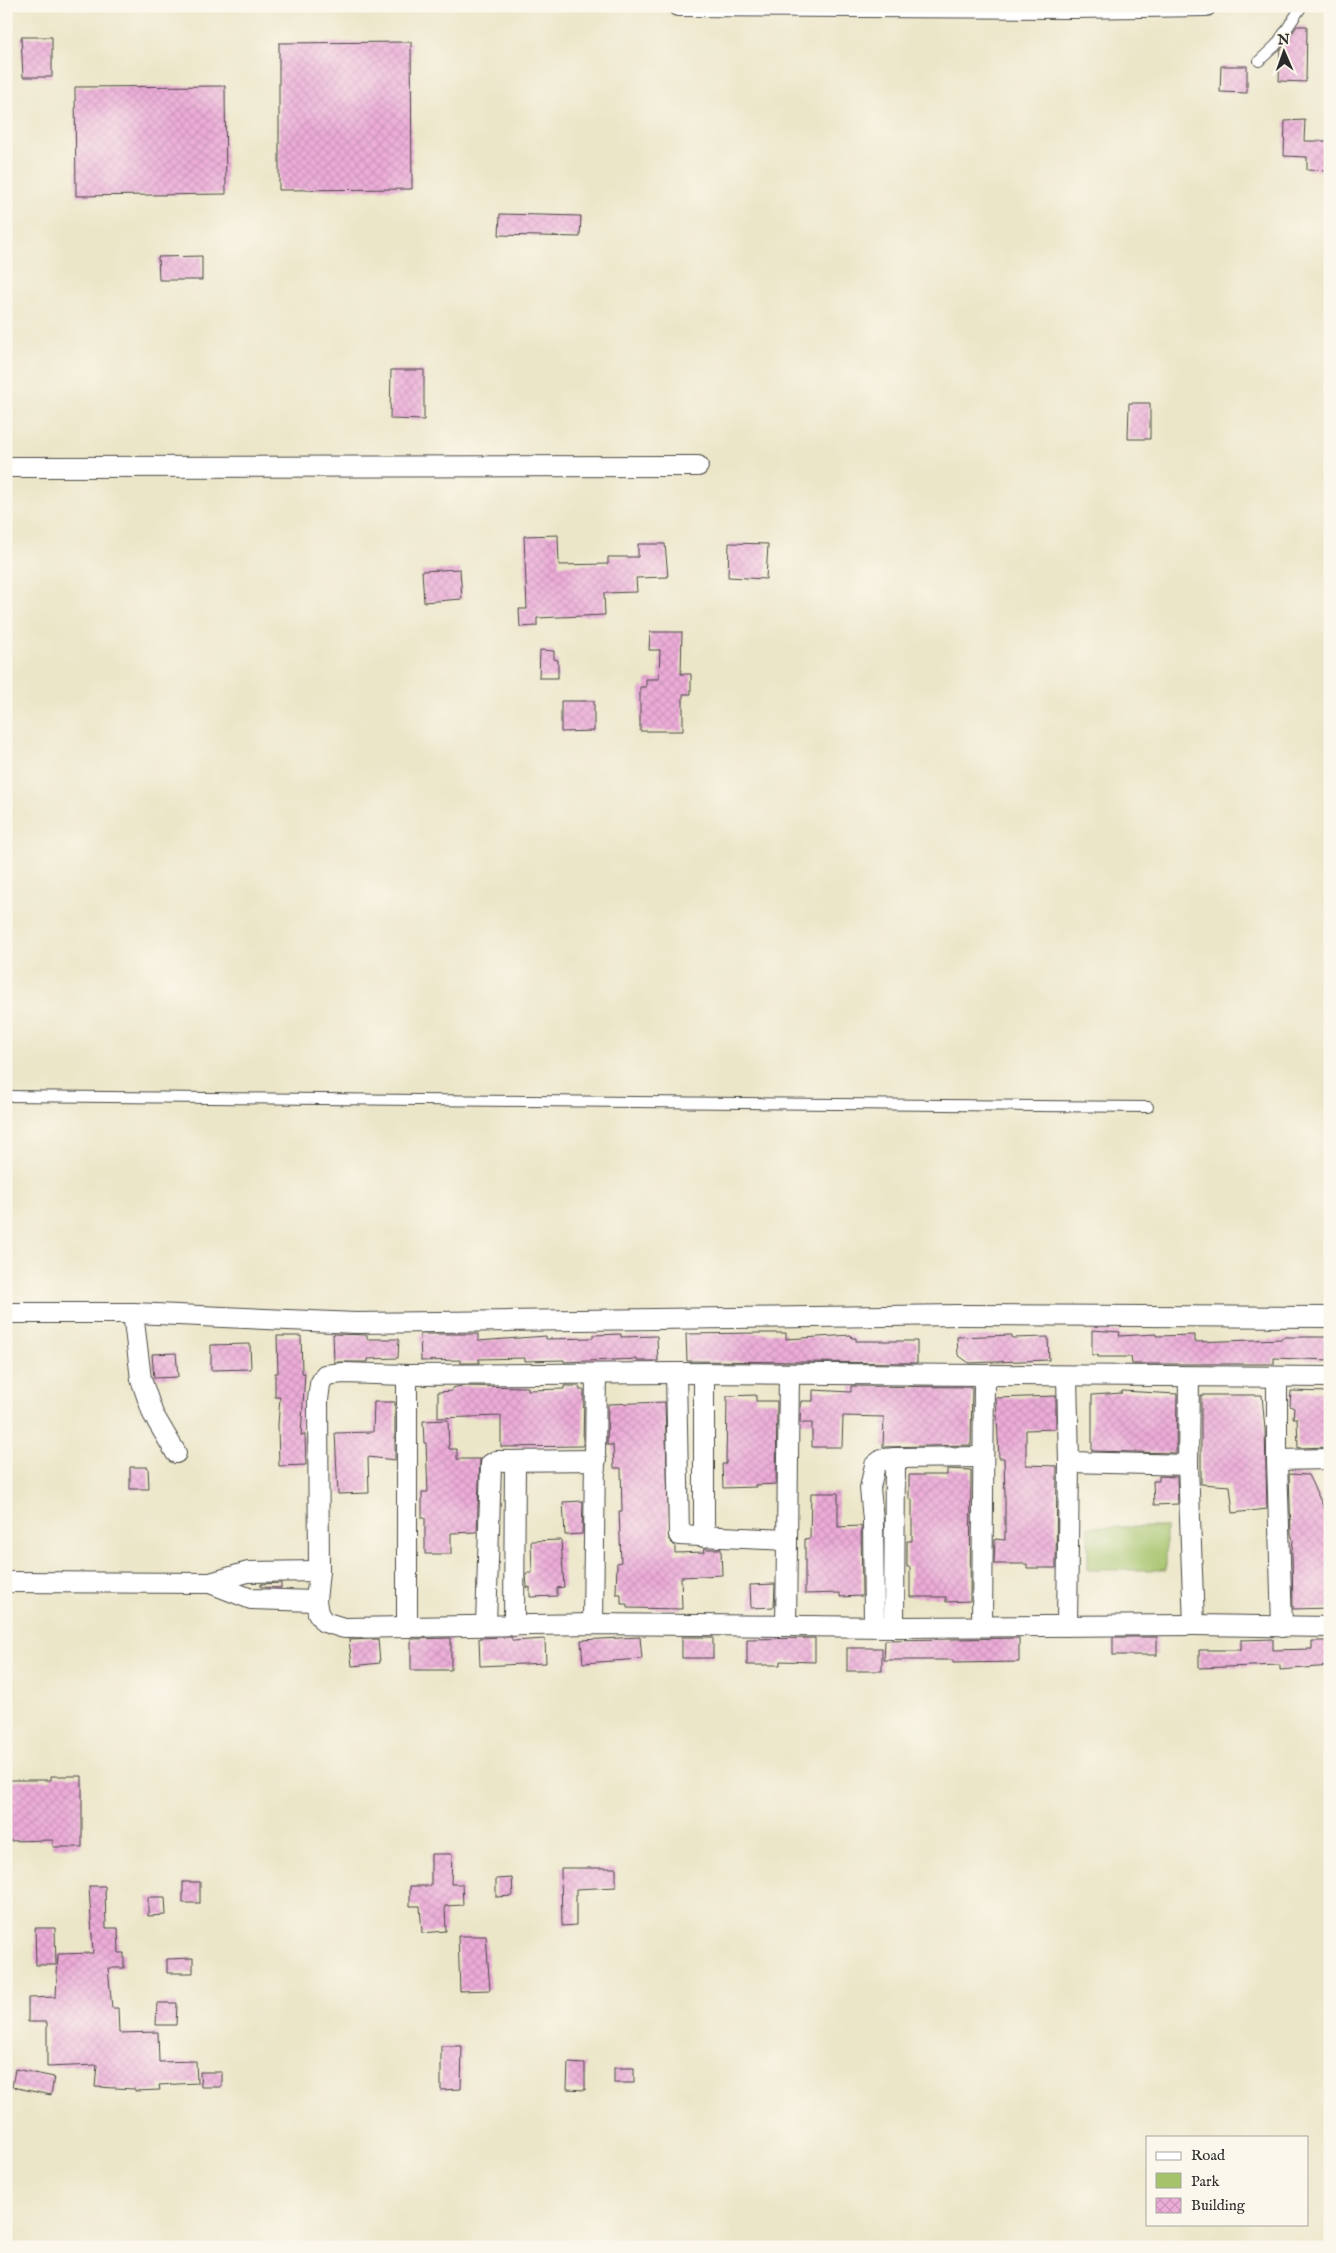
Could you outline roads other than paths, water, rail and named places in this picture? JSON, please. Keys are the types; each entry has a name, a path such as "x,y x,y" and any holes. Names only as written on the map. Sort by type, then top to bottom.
{"street":[{"path":"678,6 1075,8 1206,6"},
{"path":"6,467 698,466"},
{"path":"6,1313 133,1313 356,1323 959,1315 1330,1317"},
{"path":"133,1313 141,1379 153,1414 176,1453"},
{"path":"1330,1377 1067,1377 676,1373 407,1375 343,1373 325,1375 320,1384 318,1400 318,1572 316,1602 318,1613 324,1622 344,1628 593,1624 874,1625 894,1627 1194,1625 1330,1627"},
{"path":"676,1373 679,1535 682,1537 787,1540"},
{"path":"593,1624 596,1374"},
{"path":"704,1374 704,1537"},
{"path":"786,1626 789,1374"},
{"path":"407,1375 407,1626"},
{"path":"982,1626 984,1376"},
{"path":"1067,1377 1069,1462 1067,1626"},
{"path":"1189,1377 1188,1465 1194,1625"},
{"path":"1277,1377 1277,1460 1282,1627"},
{"path":"874,1625 870,1488 875,1465 883,1460 895,1458 983,1458"},
{"path":"894,1627 895,1458"},
{"path":"1277,1460 1330,1459"},
{"path":"486,1625 491,1464 496,1461 596,1460"},
{"path":"514,1626 515,1461"},
{"path":"1069,1462 1188,1465"},
{"path":"6,1582 210,1583 258,1572 318,1572"},
{"path":"210,1583 251,1599 316,1602"}],"lane":[{"path":"1259,61 1276,45 1302,6"},
{"path":"6,1096 1148,1107"}]}
